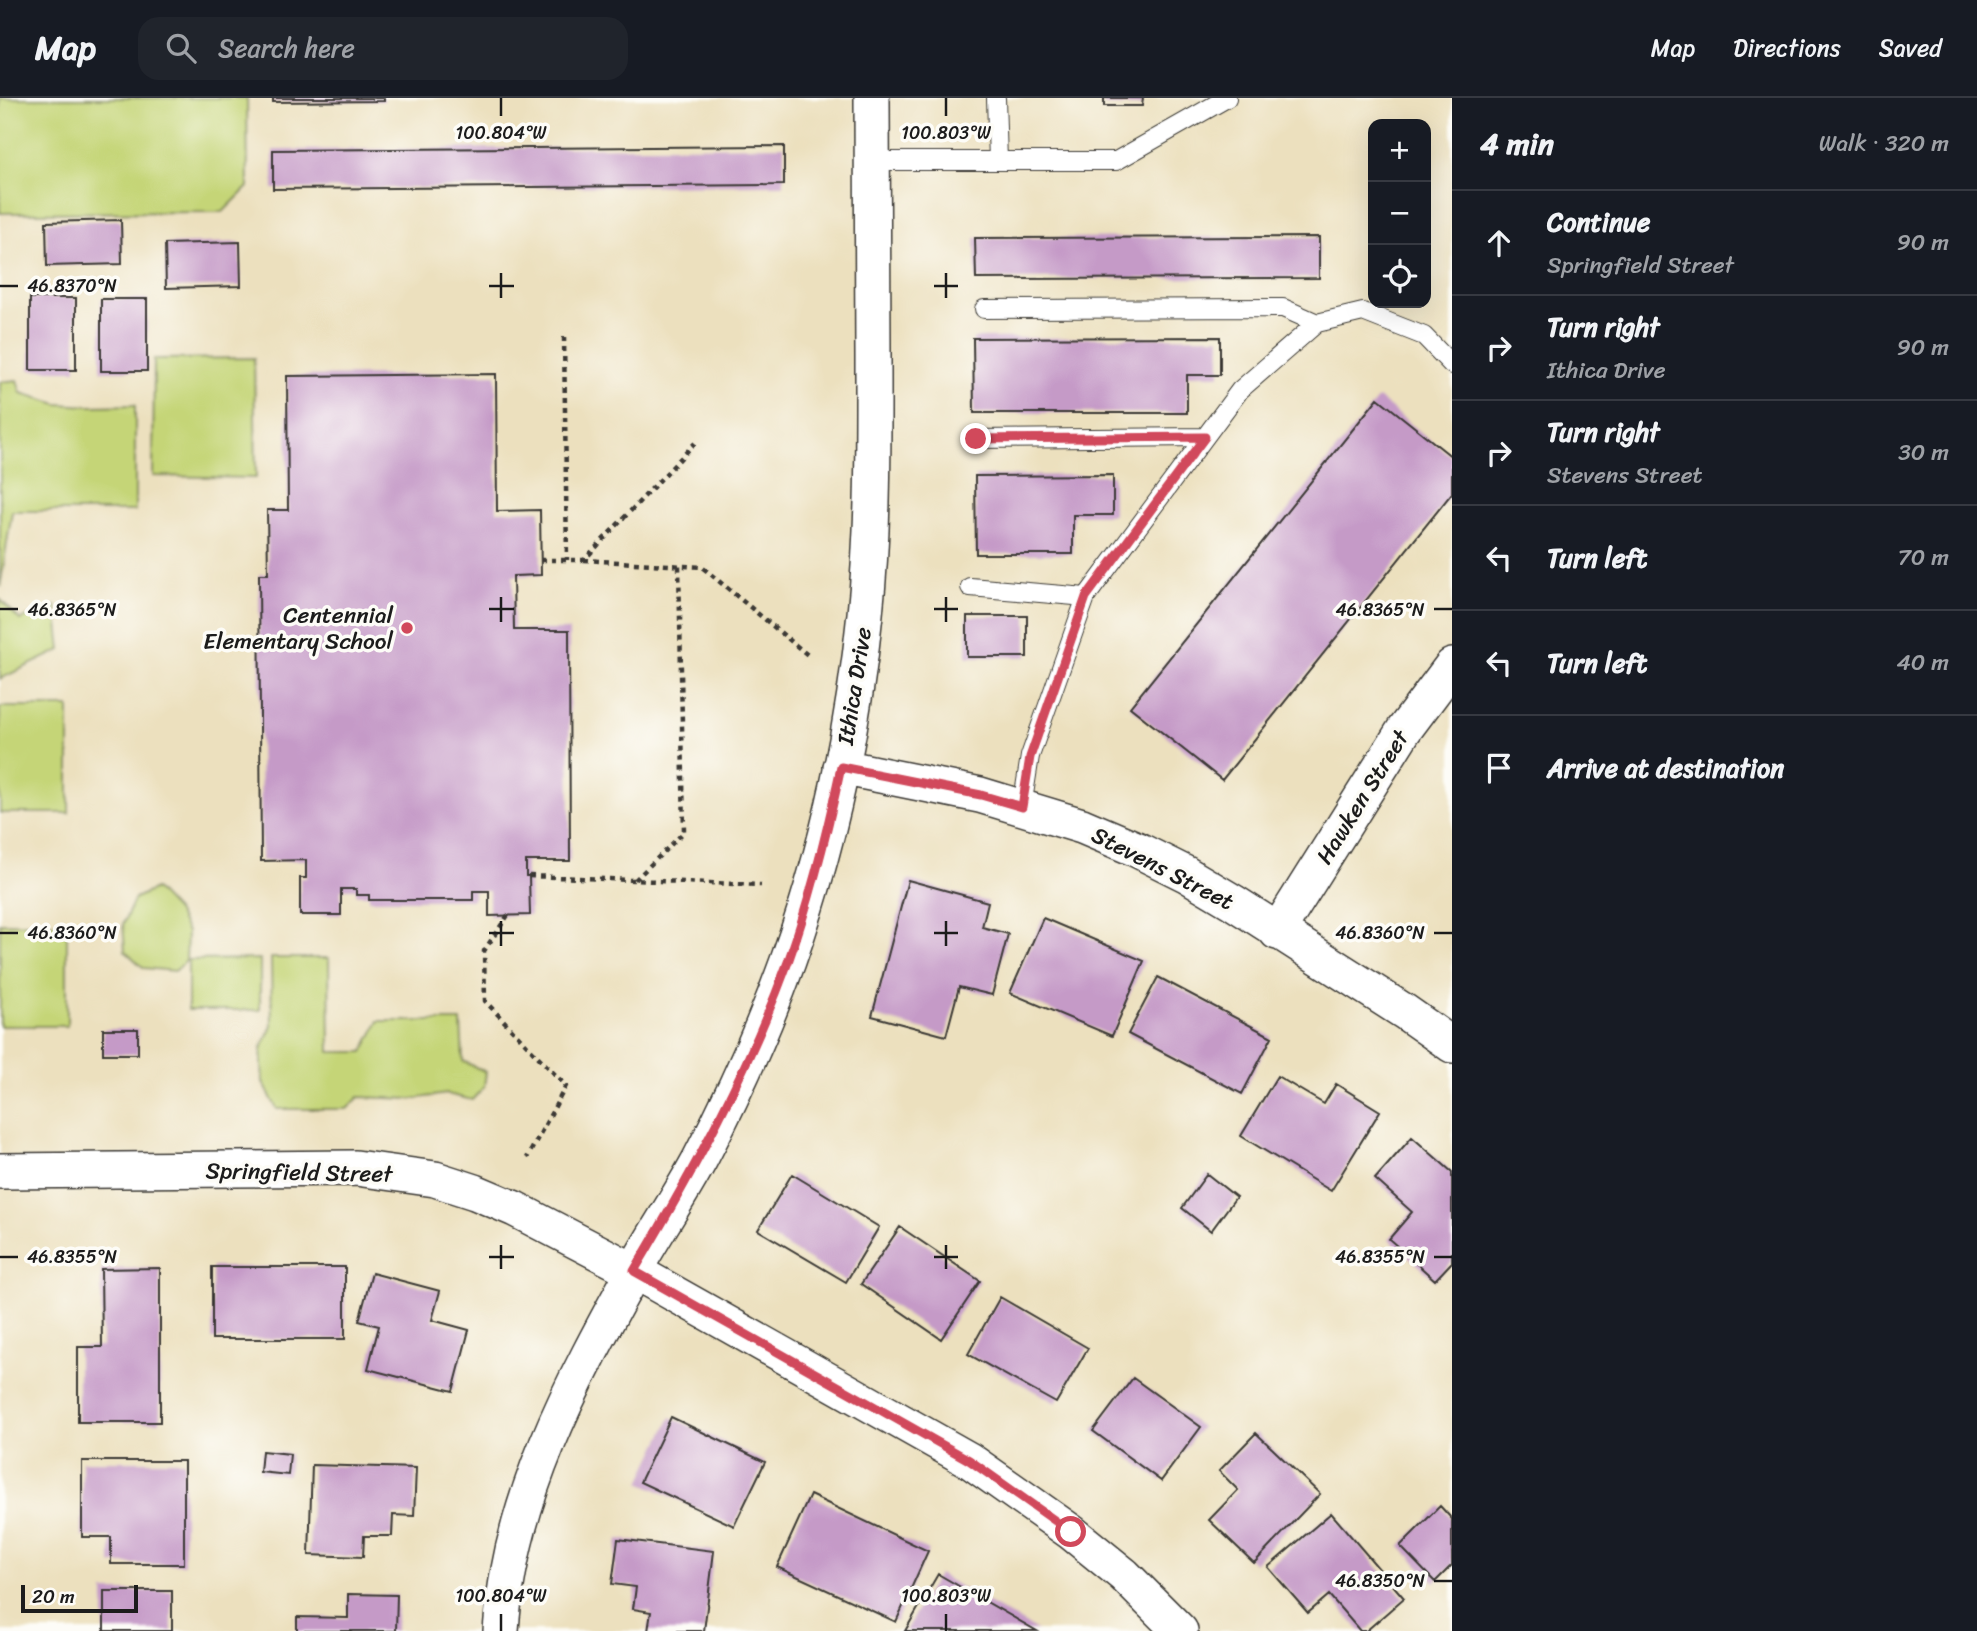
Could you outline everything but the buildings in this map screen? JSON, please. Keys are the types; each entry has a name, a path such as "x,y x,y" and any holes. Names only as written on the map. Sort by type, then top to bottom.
{"street":[{"name":"Ithica Drive","path":"501,1631 510,1562 524,1506 542,1454 563,1406 634,1271 700,1159 763,1025 788,962 809,897 841,767 860,657 872,524 872,98"},
{"name":"Hawken Street","path":"1277,932 1374,775 1410,721 1452,666"},
{"name":"Stevens Street","path":"841,767 981,795 1082,826 1136,849 1186,874 1366,986 1452,1045"},
{"name":"Springfield Street","path":"0,1171 356,1168 435,1179 475,1192 515,1209 634,1271 969,1460 1082,1540 1125,1575 1180,1631"}],"lane":[{"path":"996,98 998,161"},
{"path":"872,161 1116,161 1227,98"},
{"path":"984,309 1283,308 1317,323"},
{"path":"1022,807 1030,757 1086,597 1240,390 1317,323 1363,312 1424,336 1452,365"},
{"path":"976,439 1205,437"},
{"path":"970,587 1086,597"}],"path":[{"path":"565,337 567,560"},
{"path":"584,560 695,443"},
{"path":"541,560 702,567 810,657"},
{"path":"635,880 684,832 679,565"},
{"path":"529,876 761,885"},
{"path":"509,915 485,951 485,1001 566,1086 527,1158"}],"green space":[{"path":"0,98 247,98 248,187 223,212 0,213"},
{"path":"254,358 256,478 153,476 154,359"},
{"path":"17,380 21,393 58,404 135,405 135,511 12,511 0,587 0,382"},
{"path":"0,599 20,620 56,606 61,650 0,679"},
{"path":"0,707 69,707 69,813 0,813"},
{"path":"155,889 176,911 187,932 186,961 175,971 144,968 125,951 123,924 135,898"},
{"path":"0,923 67,924 67,1026 0,1026"},
{"path":"271,958 329,958 330,1052 363,1052 379,1021 461,1021 463,1061 486,1072 484,1087 472,1100 447,1094 412,1099 359,1097 347,1109 277,1109 263,1082 261,1049 272,1026"},
{"path":"260,959 260,1010 188,1010 188,960"}],"place":[{"name":"Centennial Elementary School","path":"407,628"}],"route":[{"path":"976,439 1205,437 1086,597 1030,757 1022,807 981,795 841,767 809,897 788,962 763,1025 700,1159 634,1271 969,1460 1071,1532"}]}
